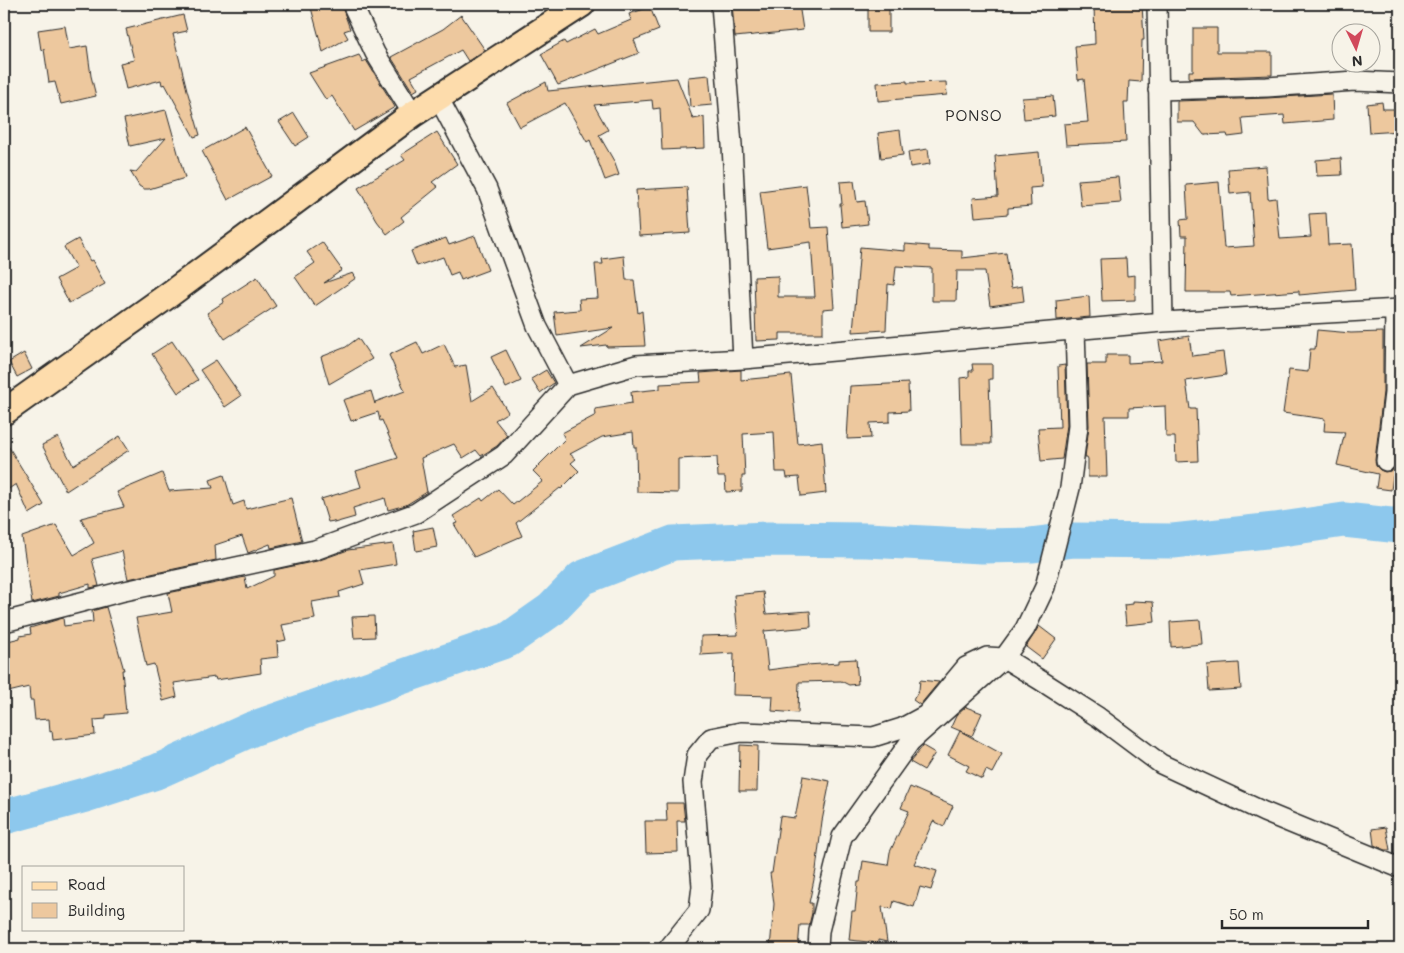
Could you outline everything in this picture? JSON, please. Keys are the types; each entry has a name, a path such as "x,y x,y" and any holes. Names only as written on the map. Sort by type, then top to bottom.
{"main road":[{"path":"4,412 170,294 413,114 582,4"}],"street":[{"path":"352,4 375,52 413,114"},
{"path":"721,4 732,155 743,359"},
{"path":"1157,4 1163,322"},
{"path":"1158,90 1267,87 1355,81 1400,82"},
{"path":"439,98 487,189 537,326 568,385"},
{"path":"4,619 315,550 416,513 504,455 568,385 636,365 743,359 1163,322 1398,309 1394,394 1386,461"},
{"path":"818,949 819,931 842,837 910,742 1004,658 1025,629 1045,587 1070,488 1078,426 1075,329"},
{"path":"668,949 699,910 702,886 693,782 697,755 711,738 741,732 872,737 902,728 926,714 966,667 987,657 1004,658 1098,717 1161,764 1264,812 1400,868"}],"building":[{"path":"310,4 341,4 350,29 344,31 348,38 323,52"},
{"path":"732,4 799,4 803,30 735,37"},
{"path":"1094,4 1142,4 1144,40 1142,40 1141,82 1129,81 1128,102 1124,102 1126,142 1066,145 1064,124 1088,122 1084,79 1078,80 1075,46 1095,44"},
{"path":"650,7 659,30 634,40 639,53 558,85 541,54 564,41 566,44 595,29 598,34 631,20 629,14"},
{"path":"868,7 889,7 889,32 868,32"},
{"path":"183,15 187,31 173,34 200,135 194,137 165,84 162,85 161,80 126,89 120,63 134,60 126,29"},
{"path":"461,15 485,50 468,61 461,50 411,77 418,89 413,92 391,57 443,29"},
{"path":"65,26 69,49 87,46 96,96 61,104 55,82 49,83 44,49 41,50 38,30"},
{"path":"1193,28 1217,28 1217,52 1272,52 1272,75 1189,78 1189,71 1193,71"},
{"path":"359,55 363,62 366,60 395,107 354,131 332,96 326,100 309,73"},
{"path":"709,75 712,105 690,107 688,77"},
{"path":"677,78 693,119 704,117 705,148 662,150 660,108 653,109 652,100 594,105 608,130 599,135 614,161 619,175 605,180 590,140 587,142 565,103 520,127 507,103 546,82 548,91"},
{"path":"907,81 907,83 946,82 947,95 878,101 877,83"},
{"path":"1332,94 1333,120 1285,124 1284,115 1242,118 1244,135 1228,137 1227,134 1204,135 1194,122 1177,122 1177,101"},
{"path":"1053,96 1055,116 1024,119 1022,98"},
{"path":"1382,102 1383,109 1400,109 1400,131 1369,133 1367,104"},
{"path":"166,110 185,178 144,189 139,186 130,171 136,172 166,138 130,146 124,119"},
{"path":"294,113 309,137 295,146 279,122"},
{"path":"245,127 272,176 228,200 202,151"},
{"path":"900,130 903,155 881,158 878,133"},
{"path":"437,132 457,164 432,182 438,187 401,217 404,221 387,234 377,221 358,188 405,160 401,155"},
{"path":"928,149 930,164 910,167 908,152"},
{"path":"1039,152 1042,187 1030,188 1031,206 1008,208 1008,214 975,217 973,198 998,196 995,156"},
{"path":"1341,158 1342,175 1317,176 1316,160"},
{"path":"1266,166 1268,199 1276,198 1280,239 1311,237 1309,214 1326,213 1328,245 1352,244 1355,290 1299,295 1299,291 1231,296 1230,292 1186,292 1187,236 1181,236 1180,220 1188,219 1186,185 1219,182 1224,248 1254,246 1250,192 1230,194 1228,169"},
{"path":"1118,177 1121,203 1081,206 1078,180"},
{"path":"854,181 857,202 865,201 868,224 842,227 840,182"},
{"path":"806,185 811,228 828,227 834,308 823,309 823,333 780,333 780,340 756,341 754,277 778,276 778,297 815,297 811,242 767,248 760,191"},
{"path":"687,187 690,233 639,236 636,190"},
{"path":"475,236 488,270 461,280 458,272 450,275 443,257 417,266 411,251 446,238 449,245"},
{"path":"78,239 105,284 69,303 56,279 76,268 64,247"},
{"path":"322,242 342,270 324,283 353,273 356,278 315,306 295,277 315,263 307,252"},
{"path":"905,244 929,246 929,250 962,251 962,258 1006,253 1011,288 1022,286 1024,301 990,306 985,271 957,271 956,301 932,301 932,268 896,266 894,285 888,284 886,330 853,332 860,247 905,251"},
{"path":"624,256 626,280 634,280 638,313 642,311 645,346 607,347 606,345 581,348 613,328 557,336 554,312 580,310 579,299 598,298 595,264 603,264 602,259"},
{"path":"1126,258 1127,276 1135,275 1135,300 1102,301 1100,259"},
{"path":"257,277 276,306 225,339 207,313 224,302 223,299"},
{"path":"1089,296 1090,317 1057,320 1056,300"},
{"path":"1317,330 1351,333 1383,332 1383,392 1375,460 1376,466 1385,472 1395,468 1400,436 1400,477 1393,476 1391,490 1376,488 1378,474 1337,465 1345,432 1324,431 1325,419 1283,413 1289,370 1308,372 1310,349 1315,349"},
{"path":"1189,336 1192,356 1223,352 1226,375 1186,381 1190,409 1196,409 1198,461 1176,462 1175,437 1166,437 1165,406 1129,408 1129,416 1105,416 1107,477 1088,477 1088,459 1085,457 1089,426 1087,364 1106,364 1106,355 1128,355 1128,363 1162,361 1159,341"},
{"path":"358,338 372,359 329,384 321,357 346,347"},
{"path":"172,341 198,380 178,393 152,354"},
{"path":"417,342 423,354 444,344 455,367 466,365 472,401 493,388 508,412 495,420 507,435 497,446 481,456 476,450 463,458 454,444 421,458 427,492 406,505 388,510 385,498 353,508 355,517 334,523 334,521 328,522 321,499 361,487 356,471 398,458 382,420 380,421 378,412 351,421 343,400 371,391 375,404 375,402 405,391 389,355"},
{"path":"506,350 521,381 506,388 491,357"},
{"path":"24,353 32,369 17,377 9,362"},
{"path":"216,360 241,396 225,407 200,370"},
{"path":"972,364 992,364 992,379 989,379 991,444 962,444 960,378 969,377 969,371 973,371"},
{"path":"1065,365 1067,425 1062,459 1041,461 1038,428 1060,427 1058,366"},
{"path":"546,370 554,383 540,393 531,379"},
{"path":"741,370 741,380 791,375 798,444 822,441 826,493 801,496 799,477 787,478 786,472 776,472 774,432 743,434 745,476 742,476 742,491 726,492 725,477 718,477 717,457 678,459 678,493 637,492 636,447 634,447 633,432 602,437 570,454 576,459 571,463 579,471 561,489 516,523 522,536 474,557 454,524 458,523 453,516 481,498 483,501 498,489 513,505 543,481 533,471 565,439 562,433 596,415 595,409 632,403 631,392 660,389 660,384 701,382 700,373"},
{"path":"908,383 909,411 890,412 890,422 870,423 871,438 847,439 850,386"},
{"path":"120,436 129,450 66,491 42,445 58,437 73,465"},
{"path":"4,439 44,505 29,514 16,484 4,492"},
{"path":"162,473 169,491 213,488 210,480 224,475 233,505 244,501 246,509 291,498 302,541 271,548 270,544 248,553 242,536 215,545 216,560 128,579 122,551 92,559 99,586 90,588 90,584 59,593 59,596 32,603 22,537 56,525 74,555 94,543 81,518 124,507 117,492"},
{"path":"433,527 437,547 416,551 413,531"},
{"path":"393,544 396,564 360,570 364,584 339,592 340,597 312,602 315,619 282,625 286,640 277,642 278,657 260,659 261,673 216,680 215,677 174,683 177,697 163,701 154,664 146,666 136,618 172,612 168,593 245,577 247,589 274,576 274,570 317,561 348,550"},
{"path":"763,592 766,614 810,611 811,627 764,631 768,670 839,663 839,660 856,659 858,684 849,685 841,681 799,682 798,713 772,711 773,696 733,695 734,653 701,655 701,636 738,635 734,595"},
{"path":"1133,601 1153,602 1155,622 1126,625 1124,605 1133,604"},
{"path":"106,607 124,670 122,670 126,713 106,715 106,719 94,720 95,735 53,740 49,719 35,720 33,700 30,700 29,687 4,693 4,642 31,634 30,628 63,618 64,626 93,622 92,611"},
{"path":"374,616 375,637 354,638 352,617"},
{"path":"1200,620 1202,644 1171,647 1170,622"},
{"path":"1039,626 1056,639 1042,659 1026,647"},
{"path":"1239,663 1241,689 1209,691 1207,665"},
{"path":"920,680 939,682 920,705 913,700 919,690"},
{"path":"966,707 982,713 972,736 951,727 956,716"},
{"path":"960,731 1002,754 992,773 986,770 982,779 966,771 969,766 948,755"},
{"path":"740,745 758,746 757,791 739,791"},
{"path":"923,746 935,753 924,770 910,762"},
{"path":"803,776 830,781 809,903 812,903 812,913 809,925 800,925 798,949 770,948 774,904 770,873 772,873 780,816 795,818"},
{"path":"910,787 953,806 944,826 933,821 914,864 937,871 931,890 920,887 914,907 894,901 892,909 882,907 887,942 878,940 878,943 849,940 852,911 855,911 858,882 860,882 863,861 888,865 890,852 909,811 901,808"},
{"path":"666,803 683,803 685,821 677,821 678,852 646,853 645,821 667,821"},
{"path":"1386,827 1390,850 1374,845 1372,829"}],"waterway":[{"path":"4,817 85,795 156,772 252,729 508,640 552,609 582,578 673,543 768,539 867,540 982,546 1031,545 1073,540 1173,541 1275,530 1344,520 1400,526"}],"district":[{"name":"PONSO","path":"974,116"}]}
